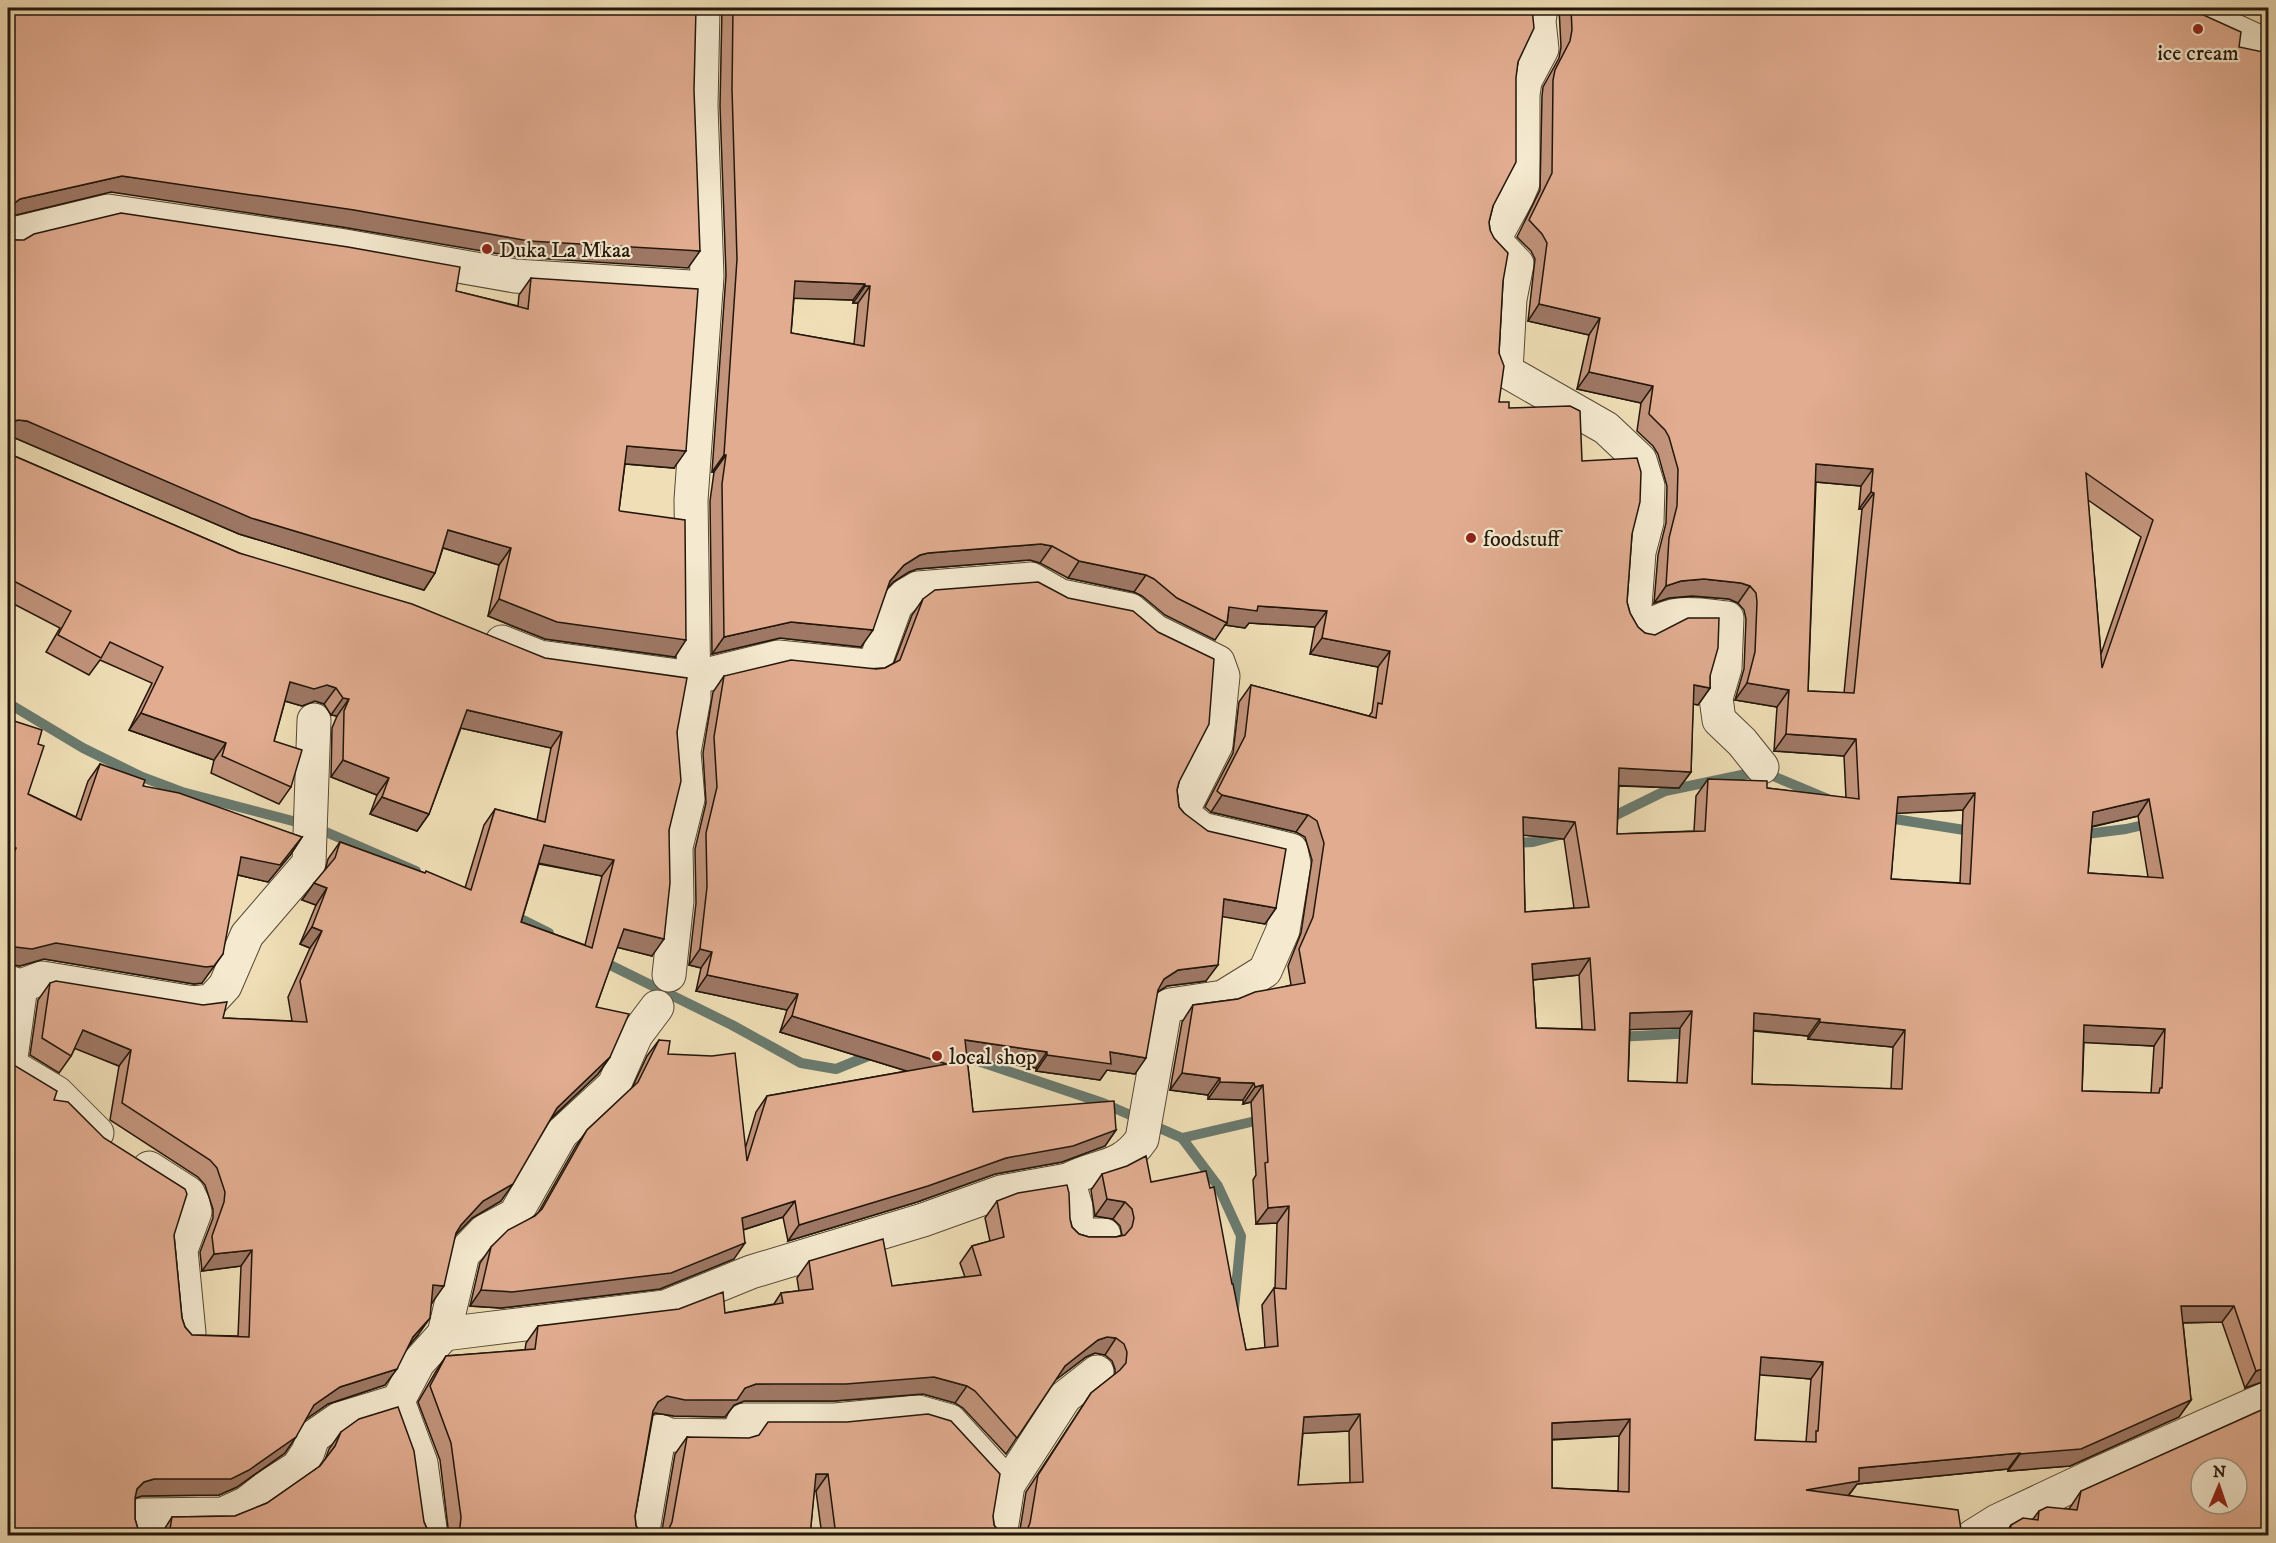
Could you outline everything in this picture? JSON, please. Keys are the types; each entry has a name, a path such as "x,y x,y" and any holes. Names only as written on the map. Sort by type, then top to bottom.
{"street":[{"path":"669,975 677,901 676,847 688,800 684,752 694,698 691,500 705,288 701,106 703,8"},
{"path":"1541,8 1539,21 1542,49 1525,81 1523,95 1523,183 1498,232 1496,242 1517,264 1510,299 1506,371 1606,428 1640,460 1648,486 1647,522 1639,552 1634,620 1642,633 1653,623 1681,614 1727,618 1725,668 1716,698 1719,720 1742,741 1762,767"},
{"path":"2186,8 2268,46"},
{"path":"8,239 13,234 108,211 328,243 515,276 705,288"},
{"path":"444,1334 665,1306 751,1272 923,1220 1001,1192 1068,1180 1119,1162 1143,1139 1165,1009 1170,1005 1223,997 1265,970 1282,930 1294,864 1291,850 1202,829 1185,815 1185,806 1216,745 1223,676 1218,662 1155,631 1130,610 1060,596 1031,579 918,588 896,605 875,663 867,666 778,657 693,678 540,657 478,632"},
{"path":"189,1333 181,1250 195,1212 188,1193 103,1139 57,1093 9,1064 14,984 42,978 194,1003 212,1001 225,986 247,935 309,863 314,720"},
{"path":"142,1536 142,1515 223,1514 247,1503 298,1467 308,1452 313,1437 339,1419 398,1401 418,1363 444,1334 463,1254 485,1231 515,1215 561,1134 614,1085 636,1035 657,1007"},
{"path":"1068,1180 1077,1207 1077,1235 1104,1235"},
{"path":"1000,1536 1008,1485 1065,1397 1097,1372"},
{"path":"1972,1536 1997,1521 2097,1474 2268,1398"},
{"path":"398,1401 421,1463 432,1536"},
{"path":"642,1536 660,1431 670,1435 737,1436 744,1420 835,1420 918,1412 950,1421 1008,1485"}],"building":[{"path":"8,8 696,8 694,90 700,251 529,241 354,210 122,176 20,199 8,208"},
{"path":"733,8 1532,8 1534,28 1518,62 1516,78 1516,162 1493,206 1489,222 1494,238 1508,253 1503,281 1499,353 1504,366 1499,402 1509,402 1509,408 1570,406 1580,411 1582,461 1637,458 1641,472 1640,502 1632,534 1627,602 1638,627 1645,633 1655,635 1688,618 1719,618 1718,648 1710,676 1710,688 1694,685 1691,772 1619,768 1617,834 1705,831 1708,779 1767,781 1767,788 1859,799 1856,739 1786,734 1789,690 1747,683 1755,652 1757,602 1756,593 1750,586 1704,579 1681,581 1666,586 1669,538 1677,506 1678,469 1669,437 1649,414 1653,386 1589,372 1600,318 1539,304 1547,243 1529,220 1552,173 1553,80 1555,70 1570,41 1571,8 2188,8 2241,32 2239,47 2268,53 2268,1367 2256,1371 2234,1306 2181,1306 2191,1400 2081,1449 1859,1468 1859,1481 1806,1490 1958,1510 1962,1536 1020,1536 1027,1530 1030,1523 1038,1475 1091,1393 1126,1363 1127,1352 1124,1344 1116,1338 1107,1337 1098,1340 1065,1366 1017,1438 975,1391 967,1386 934,1377 846,1384 756,1384 745,1388 737,1400 685,1400 667,1396 658,1402 653,1411 635,1516 636,1526 646,1536 451,1536 460,1527 461,1517 451,1443 430,1386 446,1356 535,1349 538,1326 679,1309 723,1292 725,1313 783,1303 781,1293 813,1289 809,1261 883,1239 892,1286 981,1275 972,1246 1004,1237 997,1201 1018,1193 1067,1185 1070,1219 1072,1227 1079,1234 1089,1237 1125,1235 1132,1227 1134,1218 1132,1209 1125,1202 1107,1199 1102,1174 1127,1166 1146,1156 1151,1182 1206,1171 1210,1188 1214,1187 1246,1350 1278,1346 1274,1288 1286,1289 1289,1206 1268,1208 1265,1163 1268,1162 1263,1085 1255,1087 1254,1083 1220,1082 1220,1078 1182,1073 1193,1005 1238,999 1255,992 1305,983 1299,949 1313,917 1324,843 1317,821 1308,815 1222,795 1217,791 1245,736 1251,685 1376,718 1378,703 1382,704 1390,651 1322,638 1327,611 1258,606 1257,611 1229,607 1227,623 1177,598 1146,575 1079,561 1052,546 1041,544 920,555 904,565 890,581 873,630 791,622 724,637 722,484 726,455 724,455 737,259 732,89","holes":["795,281 870,286 864,346 791,333","1816,464 1873,469 1871,492 1874,493 1854,693 1808,691","2086,473 2153,520 2102,668","1975,793 1970,884 1891,879 1898,797","2149,799 2163,878 2088,873 2093,812","1523,817 1575,822 1589,907 1525,912","1590,958 1595,1030 1536,1028 1532,964","1692,1011 1687,1083 1628,1081 1630,1013","1754,1013 1905,1030 1902,1089 1752,1084","2084,1025 2165,1029 2162,1088 2159,1093 2082,1091","1761,1357 1823,1362 1818,1431 1816,1431 1816,1442 1755,1440","1360,1414 1363,1482 1298,1485 1304,1417","1630,1419 1629,1492 1552,1488 1552,1423"]},
{"path":"121,213 348,247 460,267 456,291 528,309 531,278 698,289 686,451 627,446 619,510 685,520 686,640 557,622 499,599 511,548 448,530 435,573 251,518 27,421 18,420 8,425 8,236 15,240 24,240 34,234"},
{"path":"8,451 12,455 239,553 412,604 545,658 687,678 677,732 681,781 669,830 670,883 664,939 624,929 596,1007 629,1014 610,1057 557,1108 513,1184 483,1201 461,1225 456,1233 444,1286 433,1285 430,1318 413,1337 397,1369 340,1387 314,1405 296,1437 249,1470 231,1479 154,1479 144,1482 137,1489 135,1519 138,1529 145,1536 8,1536 8,1059 12,1064 57,1091 54,1100 68,1102 104,1138 185,1189 187,1194 174,1235 182,1318 185,1327 192,1335 249,1337 252,1250 214,1254 212,1236 224,1202 225,1192 217,1168 210,1160 122,1103 131,1050 83,1030 71,1056 42,1038 50,983 56,981 203,1005 227,1002 223,1018 307,1022 300,981 322,931 312,927 327,888 314,883 335,858 340,842 425,873 426,871 471,890 495,809 545,822 562,732 467,710 429,814 382,797 389,778 343,760 344,711 349,699 343,698 336,688 327,685 314,689 290,682 274,741 302,750 291,787 222,756 226,743 141,713 163,667 110,642 101,658 58,635 71,611 8,578","holes":["544,845 614,860 592,948 521,922"]},
{"path":"1038,582 1068,598 1133,611 1158,632 1214,659 1209,724 1179,782 1177,790 1179,807 1208,831 1286,849 1276,908 1224,899 1218,965 1178,970 1164,979 1158,990 1146,1058 1110,1052 1111,1064 965,1040 973,1112 1114,1101 1116,1130 1073,1146 1006,1158 928,1186 799,1225 795,1201 742,1218 745,1243 671,1273 512,1292 481,1290 491,1247 508,1230 535,1216 542,1209 587,1130 638,1082 659,1040 670,1041 668,1054 712,1056 735,1053 747,1161 767,1096 947,1064 792,1016 798,994 707,975 712,952 700,949 707,887 706,833 717,787 714,737 724,676 791,660 885,668 900,660 923,599 935,590"},
{"path":"8,719 42,730 38,744 44,746 28,794 81,820 100,764 145,780 143,786 179,793 302,837 280,865 241,857 223,954 214,966 206,967 56,943 32,949 15,947 8,951 8,867 16,848 8,844"},
{"path":"8,979 12,982 8,1015"},
{"path":"398,1407 414,1451 424,1522 428,1531 434,1536 162,1536 170,1529 172,1517 235,1516 267,1503 320,1466 335,1446 341,1432 359,1419"},
{"path":"2268,1407 2268,1536 2010,1536 2011,1525 2023,1518 2038,1520 2039,1511 2047,1507 2077,1510 2081,1491"},
{"path":"928,1414 951,1421 1000,1474 993,1516 994,1525 1004,1536 836,1536 828,1474 816,1474 810,1536 662,1536 668,1531 672,1522 687,1437 749,1438 759,1435 768,1422 847,1422"}],"waterway":[{"path":"8,703 83,748 142,777 182,792 312,826 416,871"},
{"path":"1606,820 1665,791 1761,771 1828,799"},
{"path":"1882,817 1977,832"},
{"path":"2078,835 2152,823"},
{"path":"1511,843 1533,842 1563,834"},
{"path":"509,913 549,933"},
{"path":"600,960 732,1025 801,1063 836,1069 873,1054"},
{"path":"1617,1037 1694,1033"},
{"path":"957,1054 1103,1103 1182,1138 1218,1186 1241,1236 1234,1309"},
{"path":"1182,1138 1264,1119"}],"place":[{"name":"ice cream","path":"2198,29"},
{"name":"Duka La Mkaa","path":"487,249"},
{"name":"foodstuff","path":"1471,538"},
{"name":"local shop","path":"937,1056"}]}
